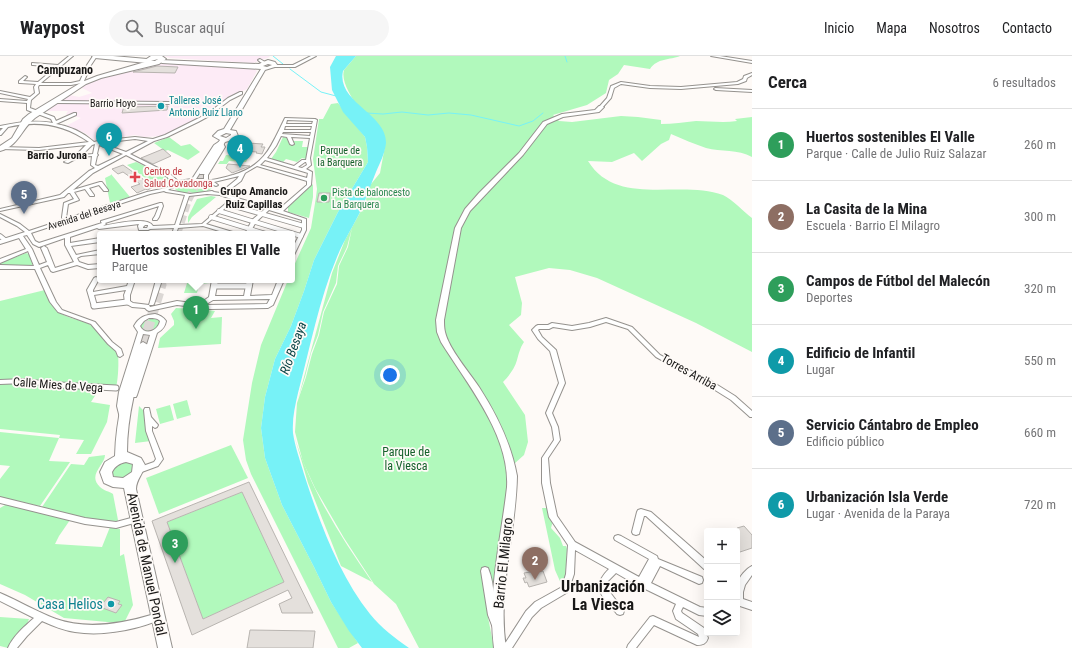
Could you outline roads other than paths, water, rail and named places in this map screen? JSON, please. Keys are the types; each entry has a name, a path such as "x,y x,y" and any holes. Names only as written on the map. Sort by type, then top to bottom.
{"highway":[{"path":"1,147 17,137 29,118 56,102 83,82 154,59"}],"main road":[{"path":"95,56 275,66"},
{"path":"107,56 154,59"},
{"path":"203,172 222,141 234,137 234,133 228,131 231,129 263,65"},
{"path":"121,458 122,420 143,345"},
{"path":"121,458 133,458 139,465 139,470 134,478 126,482 112,482 106,476 108,468 115,460 121,458"},
{"name":"Avenida de Manuel Pondal","path":"126,482 131,521 158,648"},
{"name":"Avenida de Manuel Pondal","path":"126,482 130,489 165,648"}],"street":[{"path":"71,56 36,86 37,93 30,100 28,109 53,118 55,122 94,142 128,154 166,174 175,187 187,195 209,193 220,194 304,219 304,226 301,236 295,242"},
{"path":"25,77 20,82 38,84 70,84 83,82 89,63 95,56"},
{"path":"275,66 294,66 314,56"},
{"path":"713,56 752,62"},
{"path":"33,64 59,66"},
{"path":"693,88 738,83 745,80 745,77 752,74"},
{"path":"601,107 609,98 612,87 622,83 662,88 752,91"},
{"path":"0,92 30,100"},
{"path":"0,100 8,93"},
{"path":"69,192 86,176 98,168 153,140 166,136 197,121 208,115 229,99 241,93"},
{"path":"0,100 30,100"},
{"name":"Barrio Hoyo","path":"56,102 170,103"},
{"name":"Barrio El Milagro","path":"500,648 497,626 498,603 512,477 506,447 500,433 492,417 445,342 441,332 440,320 458,228 464,215 521,154 543,124 562,116 597,111 601,107"},
{"path":"0,127 25,123 55,122 75,114"},
{"path":"175,187 194,179 223,179 257,165 265,159 286,119 314,123"},
{"path":"284,124 314,123"},
{"path":"304,169 309,164 314,123"},
{"path":"0,134 6,126"},
{"path":"280,133 313,131"},
{"path":"280,133 289,137 312,137"},
{"path":"289,137 292,144"},
{"path":"1,147 39,149 126,138 153,140"},
{"path":"194,179 215,146 222,141 223,147 206,175 208,180 220,194"},
{"path":"94,142 96,155 93,165 98,168"},
{"path":"66,162 78,156 94,142"},
{"path":"78,156 96,155"},
{"path":"265,159 304,169 310,172 310,184 280,211"},
{"path":"296,167 304,161 309,161"},
{"path":"257,165 310,180"},
{"path":"220,194 242,177 243,172"},
{"path":"209,193 223,179"},
{"path":"0,210 54,198 100,182 106,190"},
{"path":"86,187 92,195"},
{"name":"Avenida del Besaya","path":"0,236 3,241 28,233 100,218 149,193 175,187"},
{"path":"64,217 66,203 77,200 69,192"},
{"path":"175,231 187,195"},
{"path":"203,225 234,198"},
{"path":"0,215 28,233 34,243 39,245 83,230 100,218 160,204 161,206 155,219"},
{"path":"227,204 261,215 304,226"},
{"path":"249,231 254,221 269,208"},
{"path":"219,211 285,231"},
{"path":"211,217 246,231"},
{"path":"100,218 113,226"},
{"path":"83,230 128,224 135,225 142,230 158,226 203,225 223,231"},
{"path":"128,224 149,228"},
{"path":"295,234 301,236"},
{"path":"20,236 29,249 53,302 60,312 93,323 110,343 119,350 120,355"},
{"path":"68,236 68,245 77,262 91,267 97,266"},
{"path":"68,245 97,240"},
{"path":"44,248 53,270 77,262 83,263 84,254"},
{"path":"0,261 29,249"},
{"path":"77,262 84,254 97,252"},
{"path":"0,267 38,267 50,263"},
{"path":"91,267 97,277"},
{"path":"97,280 90,290 94,306 127,302 132,305 145,306 180,303 210,307 268,306 274,297 280,283"},
{"path":"127,302 126,298 130,283"},
{"path":"145,318 158,283"},
{"path":"210,307 215,283 250,283 247,297"},
{"path":"91,294 128,288"},
{"path":"199,306 211,299 274,297"},
{"path":"160,318 152,316 145,318 139,322 137,326 141,332 147,333 154,332 163,325 159,311 164,305"},
{"name":"Torres Arriba","path":"704,612 699,611 643,584 572,544 553,517 544,472 545,458 557,440 555,427 549,413 562,383 553,350 540,338 535,330 536,328 554,325 564,328 579,328 606,320 630,328 658,356 714,386 733,398 752,414"},
{"path":"122,420 120,406 122,392 141,332"},
{"path":"122,420 130,405 154,332"},
{"name":"Calle Mies de Vega","path":"0,382 24,381 60,385 116,388"},
{"path":"139,470 156,464 160,459 149,431 147,410"},
{"path":"148,418 155,424"},
{"path":"1,501 85,521 116,525 131,521"},
{"path":"636,532 641,512 644,512 705,564"},
{"path":"618,538 654,558 643,584"},
{"path":"504,648 509,645 529,614 538,605 565,589 569,581 572,544"},
{"path":"643,584 658,562 699,580"},
{"path":"615,568 602,586 603,590 620,611"},
{"path":"740,585 752,570"},
{"path":"485,571 489,586 492,620 497,626"},
{"path":"0,597 66,626 82,628 115,626 136,623 151,618"},
{"path":"631,648 653,620 697,642 702,641 704,638 701,630 677,614 681,602"},
{"path":"740,602 752,606"},
{"path":"12,648 24,633 42,616"}],"water":[{"name":"Río Besaya","path":"336,56 356,56 343,71 343,82 347,91 354,100 379,124 384,133 386,143 385,150 362,208 340,251 325,290 297,398 293,418 293,433 298,454 316,510 339,565 359,599 374,619 409,648 362,648 349,631 331,602 282,505 265,458 261,428 265,397 275,359 291,326 314,260 338,212 368,162 365,137 343,112 332,90 330,67"}],"waterway":[{"path":"273,56 283,64"},
{"path":"565,56 567,62"},
{"path":"290,69 321,92 336,96"},
{"path":"366,113 383,114 402,112 428,115 449,113 471,115 519,126 533,121 543,113"}],"tunnel":[{"path":"178,231 188,200 203,172"},
{"path":"143,345 162,283"}],"place":[{"name":"Talleres José Antonio Ruiz Llano","path":"161,106"},
{"name":"Urbanización Isla Verde","path":"109,156"},
{"name":"Edificio de Infantil","path":"240,168"},
{"name":"Centro de Salud Covadonga","path":"135,177"},
{"name":"Pista de baloncesto La Barquera","path":"324,198"},
{"name":"Servicio Cántabro de Empleo","path":"24,214"},
{"name":"Huertos sostenibles El Valle","path":"196,329"},
{"name":"Campos de Fútbol del Malecón","path":"175,563"},
{"name":"La Casita de la Mina","path":"535,580"},
{"name":"Casa Helios","path":"111,604"}],"district":[{"name":"Campuzano","path":"65,70"},
{"name":"Barrio Jurona","path":"57,155"},
{"name":"Grupo Amancio Ruiz Capillas","path":"254,197"},
{"name":"Urbanización La Viesca","path":"603,595"}],"park label":[{"name":"Parque de la Barquera","path":"340,156"},
{"name":"Parque de la Viesca","path":"406,459"}]}
